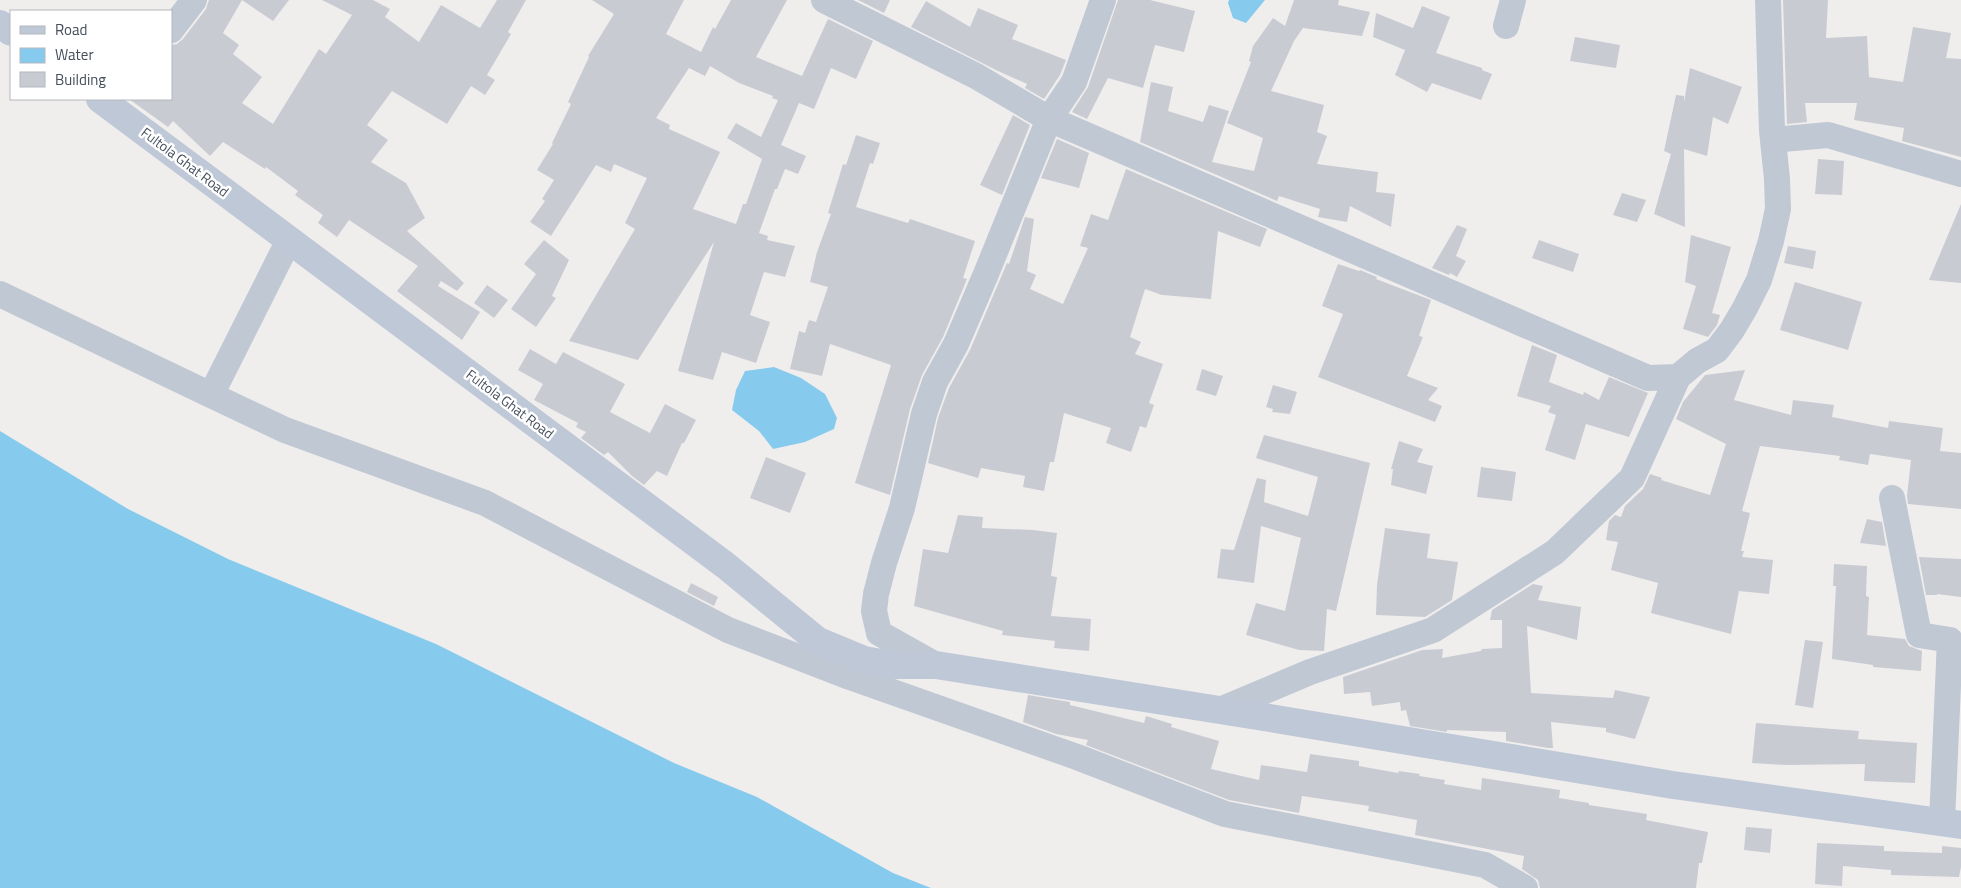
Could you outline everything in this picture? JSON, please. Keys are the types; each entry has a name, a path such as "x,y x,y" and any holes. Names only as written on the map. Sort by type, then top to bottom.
{"street":[{"path":"172,29 194,0"},
{"path":"824,0 976,76 1049,119 1648,378 1678,377"},
{"path":"936,665 879,633 874,602 884,563 902,508 930,396 986,274 1049,119 1074,82 1103,0"},
{"path":"1506,26 1513,0"},
{"path":"1220,710 1310,672 1434,630 1555,552 1632,478 1678,377 1697,361 1717,350 1732,330 1759,280 1772,241 1778,209 1773,140 1768,0"},
{"name":"Fultola Ghat Road","path":"110,102 289,240 725,565 818,641 864,660 893,665 936,665 1674,785 1951,823"},
{"path":"1773,140 1828,135 1961,174"},
{"path":"211,395 289,240"},
{"path":"0,294 285,430 486,503 728,630 850,677 1077,758 1225,814 1485,865 1525,888"},
{"path":"1892,498 1920,635 1950,640 1951,823"}],"water":[{"path":"1229,0 1265,0 1246,23 1233,18 1228,3"},
{"path":"774,367 801,378 825,394 837,418 834,429 805,442 773,449 759,431 732,410 736,390 745,371"},
{"path":"0,431 128,509 228,559 436,644 674,763 757,797 893,873 931,888 0,888"}],"building":[{"path":"209,0 242,0 223,33 239,45 233,54 262,77 242,103 273,124 319,49 326,54 352,15 322,0 373,0 390,9 385,17 419,42 441,5 480,28 497,0 526,0 508,32 511,34 487,75 495,80 485,95 471,86 447,124 392,91 367,125 388,140 371,162 406,183 425,218 407,231 464,283 457,291 441,281 438,286 480,312 462,340 397,291 418,266 349,220 337,237 318,223 323,215 295,195 298,191 266,167 265,169 223,142 210,156 173,121 168,127 130,100 172,100 172,45 177,44 183,39 206,9"},
{"path":"242,0 289,0 273,21"},
{"path":"592,0 684,0 666,34 701,52 713,27 715,29 731,0 787,0 756,57 802,76 828,19 873,41 856,79 831,68 814,109 799,103 781,145 806,156 798,174 785,169 777,189 775,189 759,233 768,236 767,240 795,246 785,277 764,272 750,315 770,322 756,363 722,352 713,380 678,371 714,242 638,360 569,341 635,229 625,223 647,178 614,164 611,172 596,165 551,236 530,222 545,201 542,199 554,180 537,170 553,144 571,104 568,102 588,56 614,14","holes":["710,66 739,83 773,96 772,98 778,100 761,137 736,123 727,138 762,159 746,204 743,204 736,224 693,209 720,152 669,129 670,125 656,118 689,68 705,76"]},
{"path":"858,0 890,0 884,13"},
{"path":"1118,0 1150,0 1195,11 1184,52 1155,45 1143,88 1108,78 1087,119 1072,112 1088,87"},
{"path":"1294,0 1339,0 1338,5 1370,12 1362,36 1303,28 1294,41 1271,91 1324,105 1317,132 1327,136 1317,164 1378,172 1376,192 1395,194 1391,227 1350,206 1347,222 1318,217 1320,209 1279,196 1277,201 1140,142 1151,82 1173,87 1168,111 1203,122 1209,105 1229,111 1212,162 1254,171 1263,138 1227,123 1251,62 1249,61 1253,46 1273,18 1285,26"},
{"path":"1783,0 1828,0 1826,38 1867,36 1869,77 1903,82 1913,27 1951,33 1946,58 1961,59 1961,157 1902,141 1904,128 1854,120 1857,103 1805,103 1807,122 1787,124"},
{"path":"926,1 970,27 978,8 1018,25 1012,39 1066,60 1060,75 1044,99 1025,88 1027,84 911,27"},
{"path":"1422,6 1450,17 1436,53 1482,68 1482,70 1492,74 1481,100 1432,83 1427,92 1395,75 1405,50 1373,37 1376,13 1413,28"},
{"path":"1575,37 1620,45 1616,68 1570,61"},
{"path":"1690,68 1742,87 1728,124 1713,117 1707,156 1684,149 1685,227 1654,214 1671,154 1664,151 1676,95 1684,96 1684,102"},
{"path":"1013,115 1030,125 1002,195 980,185"},
{"path":"856,135 880,143 873,164 870,163 856,207 908,223 910,219 975,241 963,278 967,279 943,337 922,375 910,409 890,495 855,483 891,365 830,344 822,376 790,369 799,331 805,333 809,320 816,322 828,287 810,282 817,252 831,214 828,213 843,164 846,165"},
{"path":"1057,139 1089,153 1079,188 1041,178"},
{"path":"1818,159 1844,161 1842,195 1815,194"},
{"path":"1126,169 1267,229 1260,247 1218,231 1211,299 1162,295 1145,289 1130,337 1141,342 1135,354 1163,364 1149,403 1154,405 1146,428 1140,426 1131,452 1106,443 1111,428 1064,413 1054,462 1050,462 1044,491 1023,487 1025,476 981,468 978,478 928,463 938,418 949,388 970,350 1007,263 1009,264 1025,217 1034,219 1027,271 1036,275 1030,289 1063,304 1088,248 1080,246 1091,214 1108,220"},
{"path":"1622,193 1646,200 1637,222 1613,215"},
{"path":"1961,204 1961,283 1929,280"},
{"path":"1457,225 1467,229 1456,256 1466,261 1457,277 1432,268"},
{"path":"1691,235 1731,247 1712,313 1720,315 1717,325 1708,337 1683,329 1696,286 1685,282"},
{"path":"544,240 569,260 552,296 556,298 536,327 511,309 536,274 524,264"},
{"path":"1539,240 1579,254 1573,272 1532,258"},
{"path":"1788,246 1816,251 1813,269 1784,263"},
{"path":"1338,264 1360,270 1377,277 1376,279 1431,300 1419,336 1423,337 1407,376 1438,388 1428,400 1442,406 1435,422 1318,377 1343,314 1322,306"},
{"path":"1795,282 1862,302 1848,350 1780,330"},
{"path":"487,285 508,300 494,318 474,303"},
{"path":"1532,345 1557,355 1549,382 1583,395 1584,392 1599,400 1609,377 1648,393 1629,437 1586,424 1575,460 1545,450 1556,415 1548,412 1551,406 1517,396"},
{"path":"530,349 556,364 563,352 625,384 610,412 650,433 665,404 696,420 684,443 682,443 667,476 657,471 644,485 608,452 604,455 581,438 586,432 576,427 578,423 534,400 543,384 518,370"},
{"path":"1202,369 1223,376 1216,396 1196,390"},
{"path":"1745,370 1734,400 1791,415 1793,400 1834,405 1832,417 1888,428 1889,421 1943,428 1940,451 1961,453 1961,509 1908,504 1907,496 1911,460 1870,454 1868,465 1839,460 1840,456 1760,446 1742,511 1750,513 1741,551 1744,551 1742,557 1773,560 1769,594 1739,591 1731,634 1651,613 1658,583 1611,570 1618,542 1606,540 1609,521 1615,515 1621,517 1625,506 1643,489 1650,474 1662,478 1661,480 1710,495 1726,444 1676,419 1683,402 1705,375"},
{"path":"1273,385 1297,392 1290,414 1272,412 1273,409 1266,407"},
{"path":"1264,435 1370,463 1336,611 1327,609 1324,651 1299,650 1246,635 1256,603 1285,611 1301,538 1261,526 1254,583 1217,578 1221,549 1234,550 1257,478 1266,480 1264,502 1308,516 1318,477 1256,458"},
{"path":"1399,441 1423,449 1417,462 1433,466 1426,494 1391,485 1393,469 1391,469"},
{"path":"766,457 806,473 790,513 750,498"},
{"path":"1481,467 1516,472 1512,501 1477,497"},
{"path":"958,515 983,517 982,528 1057,533 1051,576 1057,577 1051,616 1091,619 1089,651 1054,648 1055,641 1002,635 1003,631 914,606 923,549 948,553"},
{"path":"1867,519 1882,522 1886,546 1860,543"},
{"path":"1385,528 1430,534 1427,558 1458,562 1452,600 1425,617 1376,615 1377,585"},
{"path":"1919,557 1961,559 1961,597 1937,594 1926,595"},
{"path":"1834,564 1867,566 1866,596 1869,597 1867,635 1905,639 1909,646 1922,651 1921,671 1873,667 1873,665 1832,659 1836,586 1833,586"},
{"path":"691,583 718,597 714,606 687,592"},
{"path":"1533,584 1543,586 1538,600 1581,607 1577,640 1527,626 1531,693 1613,698 1615,690 1650,697 1635,739 1606,732 1606,728 1551,722 1553,748 1548,748 1506,741 1506,732 1447,730 1447,732 1410,726 1406,710 1401,711 1400,702 1372,706 1370,692 1344,694 1343,677 1422,650 1443,649 1442,658 1481,651 1482,649 1502,648 1502,620 1490,620 1492,610"},
{"path":"1805,640 1823,642 1813,708 1795,705"},
{"path":"1028,695 1070,702 1070,705 1144,723 1146,716 1172,724 1171,727 1219,741 1211,769 1259,780 1261,765 1307,772 1310,754 1359,761 1359,766 1398,773 1399,771 1420,774 1419,776 1445,780 1444,784 1481,790 1482,778 1560,790 1559,798 1589,803 1589,805 1647,814 1646,820 1708,832 1702,863 1699,863 1696,888 1540,888 1538,880 1522,869 1524,856 1415,835 1417,820 1368,811 1369,806 1302,796 1299,813 1229,800 1086,745 1088,740 1056,734 1023,722"},
{"path":"1756,723 1859,731 1858,739 1917,743 1915,783 1864,781 1865,764 1786,765 1752,763"},
{"path":"1746,827 1772,829 1770,853 1744,850"},
{"path":"1817,843 1884,846 1884,851 1942,853 1942,846 1961,848 1959,877 1891,875 1891,870 1843,866 1842,886 1815,884"}]}
